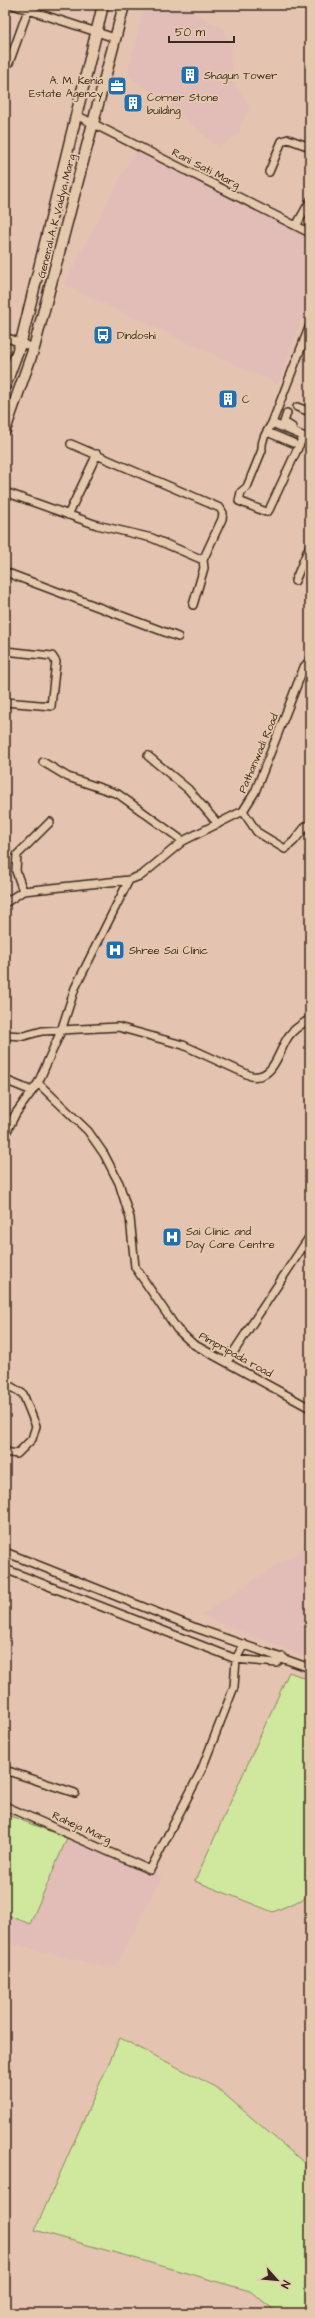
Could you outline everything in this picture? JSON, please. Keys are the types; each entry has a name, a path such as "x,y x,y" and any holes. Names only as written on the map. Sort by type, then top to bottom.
{"main road":[{"name":"General A K Vaidya Marg","path":"5,386 21,342 103,5"},
{"name":"General A K Vaidya Marg","path":"5,430 34,348 124,5"}],"street":[{"path":"13,5 115,38"},
{"path":"9,63 28,10"},
{"name":"Rani Sati Marg","path":"76,115 93,122 297,224 310,234"},
{"path":"269,172 282,141 288,139 310,147"},
{"path":"297,224 310,201"},
{"path":"308,437 269,510 266,512 239,501 243,488 247,487 262,450 261,443 272,423 310,325"},
{"path":"5,337 34,348"},
{"path":"297,407 310,412"},
{"path":"288,413 284,422 308,437"},
{"path":"272,423 308,437"},
{"path":"267,432 293,443"},
{"path":"70,444 97,454 220,508 223,513 222,519 203,560 204,568 193,604"},
{"path":"68,515 97,454"},
{"path":"5,492 113,530 147,536 203,560"},
{"path":"294,581 310,545"},
{"path":"5,572 178,637"},
{"path":"5,651 52,656 56,662 51,706 5,702"},
{"name":"Pathanwadi Road","path":"243,811 255,792 304,667 310,660"},
{"path":"148,756 188,789 218,824"},
{"path":"43,762 68,777 118,794 183,841"},
{"path":"5,903 23,891 129,880 142,875 183,841 243,811 257,832 285,849 294,841 306,826 310,826"},
{"path":"23,891 16,871 17,855 50,822"},
{"path":"5,1135 16,1113 38,1083 61,1031 75,988 129,880"},
{"path":"5,1035 24,1036 42,1030 61,1031 118,1027 183,1045 251,1076 258,1077 266,1074 272,1067 289,1036 310,1019"},
{"path":"5,1080 32,1091"},
{"name":"Pimpripada road","path":"38,1083 88,1131 104,1154 119,1183 130,1218 135,1267 164,1314 193,1344 310,1408"},
{"path":"227,1362 310,1236"},
{"path":"5,1383 23,1394 36,1426 32,1439 17,1454 5,1452"},
{"path":"5,1552 196,1628 283,1657 310,1668"},
{"path":"5,1569 236,1659 276,1663 283,1657"},
{"path":"236,1659 244,1644"},
{"name":"Raheja Marg","path":"5,1806 150,1870 201,1771 234,1687 236,1659"},
{"path":"5,1770 75,1793"}],"shaded area":[{"name":"Shagun Tower","path":"145,5 179,5 223,29 231,45 232,80 249,106 238,134 218,147 164,101 128,75"},
{"path":"135,151 310,236 310,295 278,384 64,285"},
{"path":"310,1544 310,1658 201,1615"},
{"path":"67,1838 162,1876 117,1963 111,1968 5,1942 5,1914 30,1924"}],"green space":[{"path":"289,1672 310,1680 310,1896 273,1912 195,1881"},
{"path":"5,1814 67,1838 30,1924 5,1914"},
{"path":"120,2038 216,2087 310,2168 310,2313 278,2313 250,2291 35,2230"}],"place":[{"name":"Shagun Tower","path":"190,75"},
{"name":"A. M. Kenia Estate Agency","path":"117,86"},
{"name":"Corner Stone building","path":"133,103"},
{"name":"Dindoshi","path":"103,335"},
{"name":"C","path":"228,399"},
{"name":"Shree Sai Clinic","path":"115,950"},
{"name":"Sai Clinic and Day Care Centre","path":"172,1237"}]}
